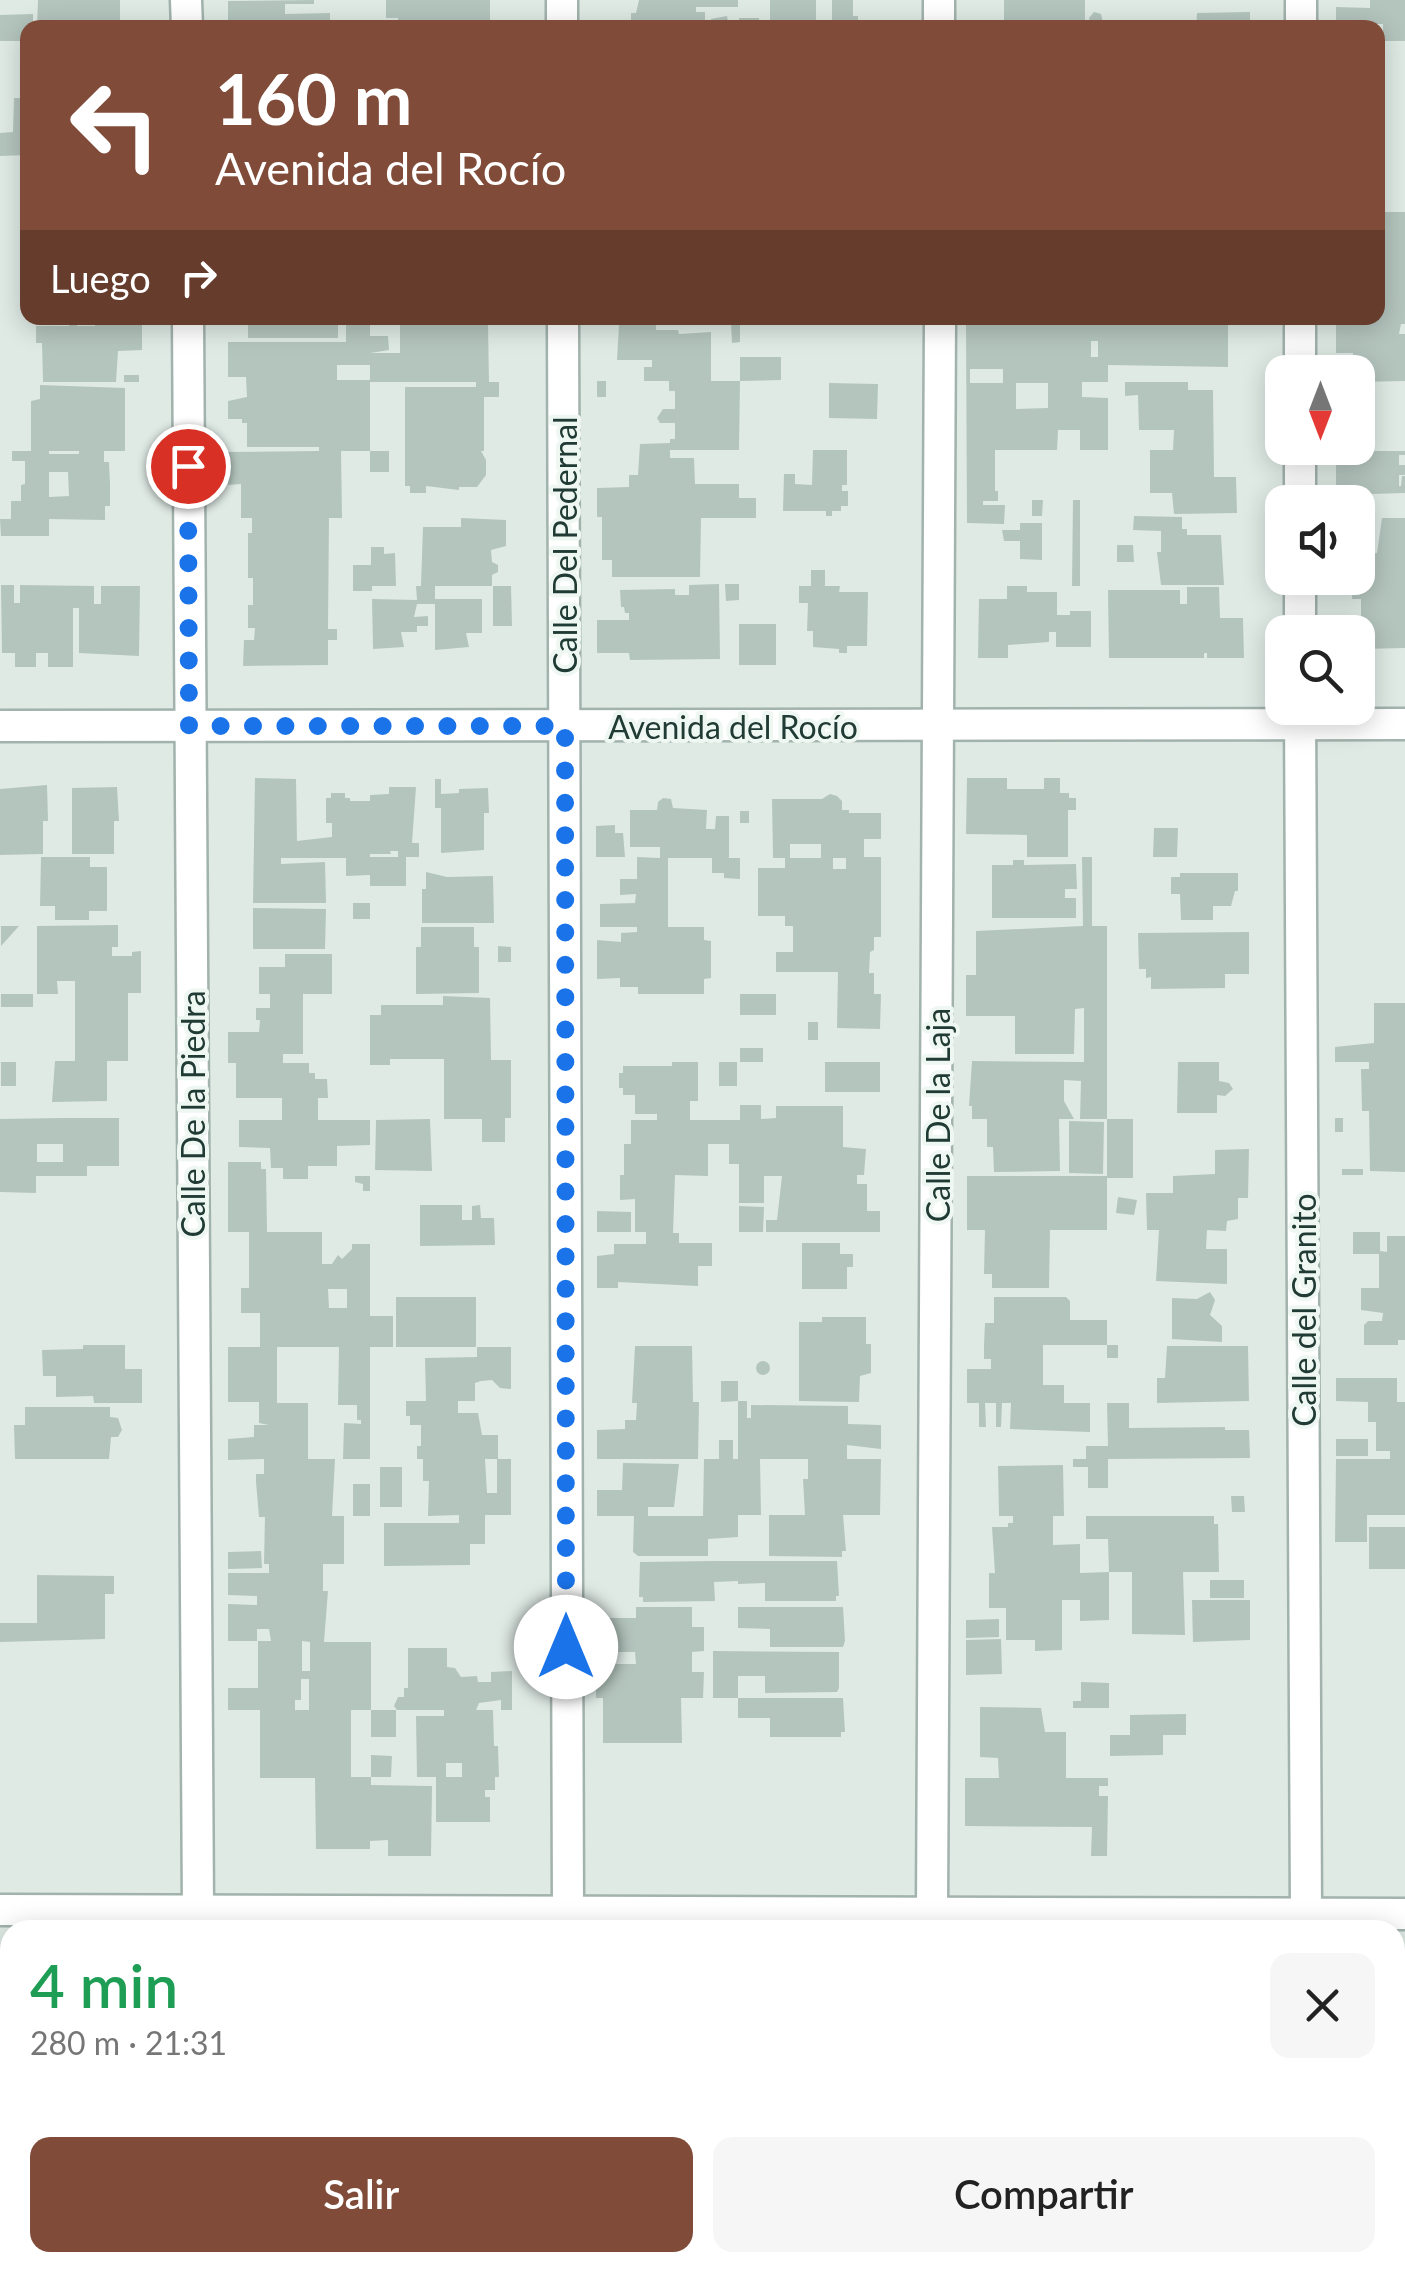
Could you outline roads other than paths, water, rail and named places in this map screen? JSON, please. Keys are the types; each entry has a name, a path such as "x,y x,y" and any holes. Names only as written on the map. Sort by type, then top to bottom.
{"street":[{"name":"Calle De la Piedra","path":"188,325 198,1910"},
{"name":"Calle Del Pedernal","path":"563,325 568,1912"},
{"name":"Calle De la Laja","path":"932,1912 940,325"},
{"path":"1300,325 1300,355"},
{"name":"Avenida del Rocío","path":"0,726 940,725 1265,717"},
{"name":"Avenida del Rocío","path":"1375,722 1405,724"},
{"name":"Calle del Granito","path":"1300,725 1306,1914"},
{"path":"0,1910 1405,1914"}]}
